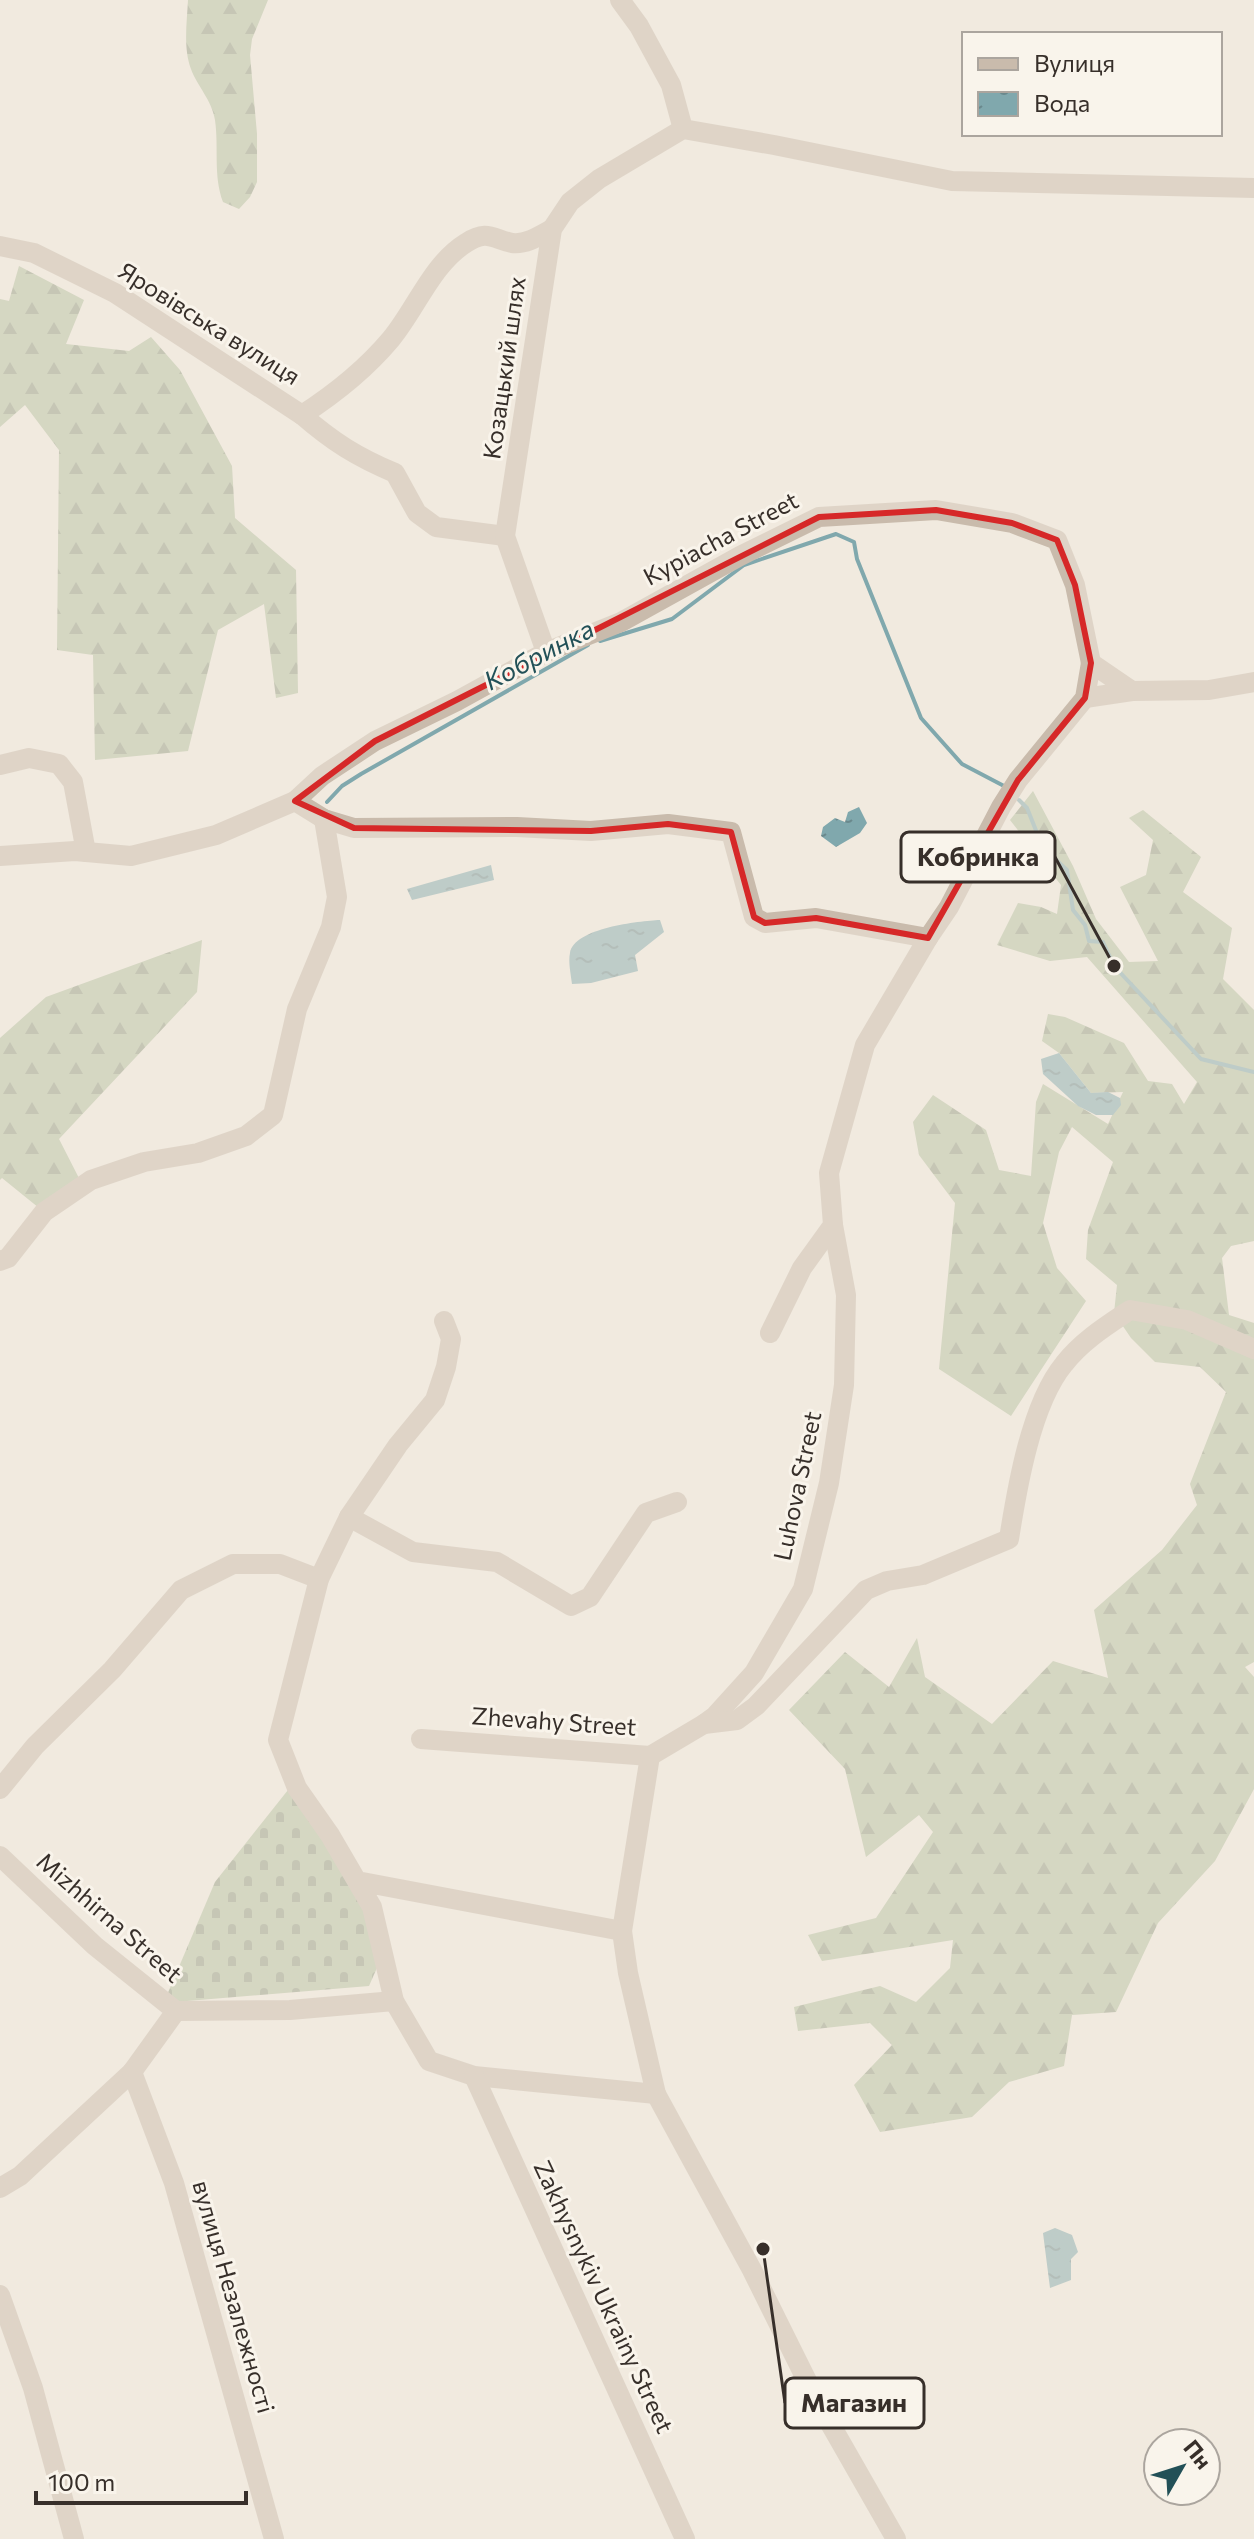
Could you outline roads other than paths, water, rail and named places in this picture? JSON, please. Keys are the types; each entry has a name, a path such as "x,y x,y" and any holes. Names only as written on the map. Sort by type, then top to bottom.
{"street":[{"path":"620,0 639,26 671,85 683,129 952,181 1254,188"},
{"name":"Козацький шлях","path":"546,652 505,536 552,229 570,202 599,179 683,129"},
{"name":"Яровівська вулиця","path":"0,246 34,253 115,293 302,415 362,371 393,337 451,254 469,240 492,234 514,243 530,241 552,229"},
{"path":"302,415 333,442 361,459 395,473 417,513 436,527 505,536"},
{"name":"Kypiacha Street","path":"546,652 621,622 740,556 819,517 936,510 1012,523 1057,540 1075,585 1091,663"},
{"path":"0,856 86,852 131,856 216,835 295,801 322,776 375,741 546,652"},
{"path":"1132,691 1091,663 1085,698 1132,691 1209,690 1254,682"},
{"name":"Luhova Street","path":"650,1756 715,1716 754,1673 803,1589 829,1483 844,1385 846,1295 833,1225 829,1173 865,1045 949,907 1018,780 1085,698"},
{"path":"0,765 29,758 59,764 73,782 86,852"},
{"path":"295,801 324,819 354,828 517,827 591,831 668,824 731,832 754,917 765,923 816,918 928,938"},
{"path":"0,1261 8,1258 44,1212 91,1180 144,1162 198,1153 246,1136 273,1115 297,1009 331,927 337,897 324,819"},
{"path":"770,1333 802,1268 833,1225"},
{"name":"Luhova Street","path":"704,1724 737,1720 756,1706 866,1590 887,1581 923,1575 1009,1539 1015,1498 1042,1401 1063,1365 1095,1332 1130,1310 1187,1320 1254,1349"},
{"path":"444,1321 451,1339 435,1400 398,1445 349,1517 319,1579 278,1740 297,1788 330,1835 372,1907 394,2001 429,2061 474,2076 656,2094"},
{"path":"349,1517 413,1552 497,1562 571,1606 590,1597 646,1513 677,1502"},
{"path":"0,1789 35,1746 112,1670 181,1590 233,1564 280,1564 319,1579"},
{"name":"Zhevahy Street","path":"421,1739 650,1756 622,1931 628,1973 656,2094 752,2270 816,2399 896,2539"},
{"name":"Mizhhirna Street","path":"0,1856 95,1946 176,2011 132,2072 20,2176 0,2188"},
{"path":"357,1881 622,1931"},
{"path":"176,2011 290,2010 394,2001"},
{"name":"вулиця Незалежності","path":"132,2072 174,2183 274,2539"},
{"name":"Zakhysnykiv Ukrainy Street","path":"474,2076 685,2539"},
{"path":"0,2295 33,2388 74,2539"}],"water":[{"path":"859,807 867,823 860,833 836,847 821,836 823,827 835,818 845,822 848,812"},
{"path":"491,865 494,880 412,900 407,889"},
{"path":"660,920 664,932 635,955 638,971 591,983 572,984 570,953 574,944 583,937 609,928"},
{"path":"1059,1053 1091,1093 1108,1092 1120,1098 1121,1105 1113,1115 1096,1115 1078,1106 1043,1074 1041,1059"},
{"path":"1055,2228 1072,2235 1078,2252 1071,2259 1071,2280 1050,2288 1043,2233"}],"waterway":[{"name":"Кобринка","path":"600,641 672,619 744,565 836,534 854,542 857,559 921,718 962,764 1004,786"},
{"name":"Кобринка","path":"327,802 342,786 361,774 588,645"},
{"name":"Кобринка","path":"1019,800 1027,808 1043,848 1067,870 1073,910 1085,925 1089,941 1103,942 1114,966 1201,1059 1254,1072"}],"place":[{"name":"Кобринка","path":"1114,966"},
{"name":"Магазин","path":"763,2249"}]}
